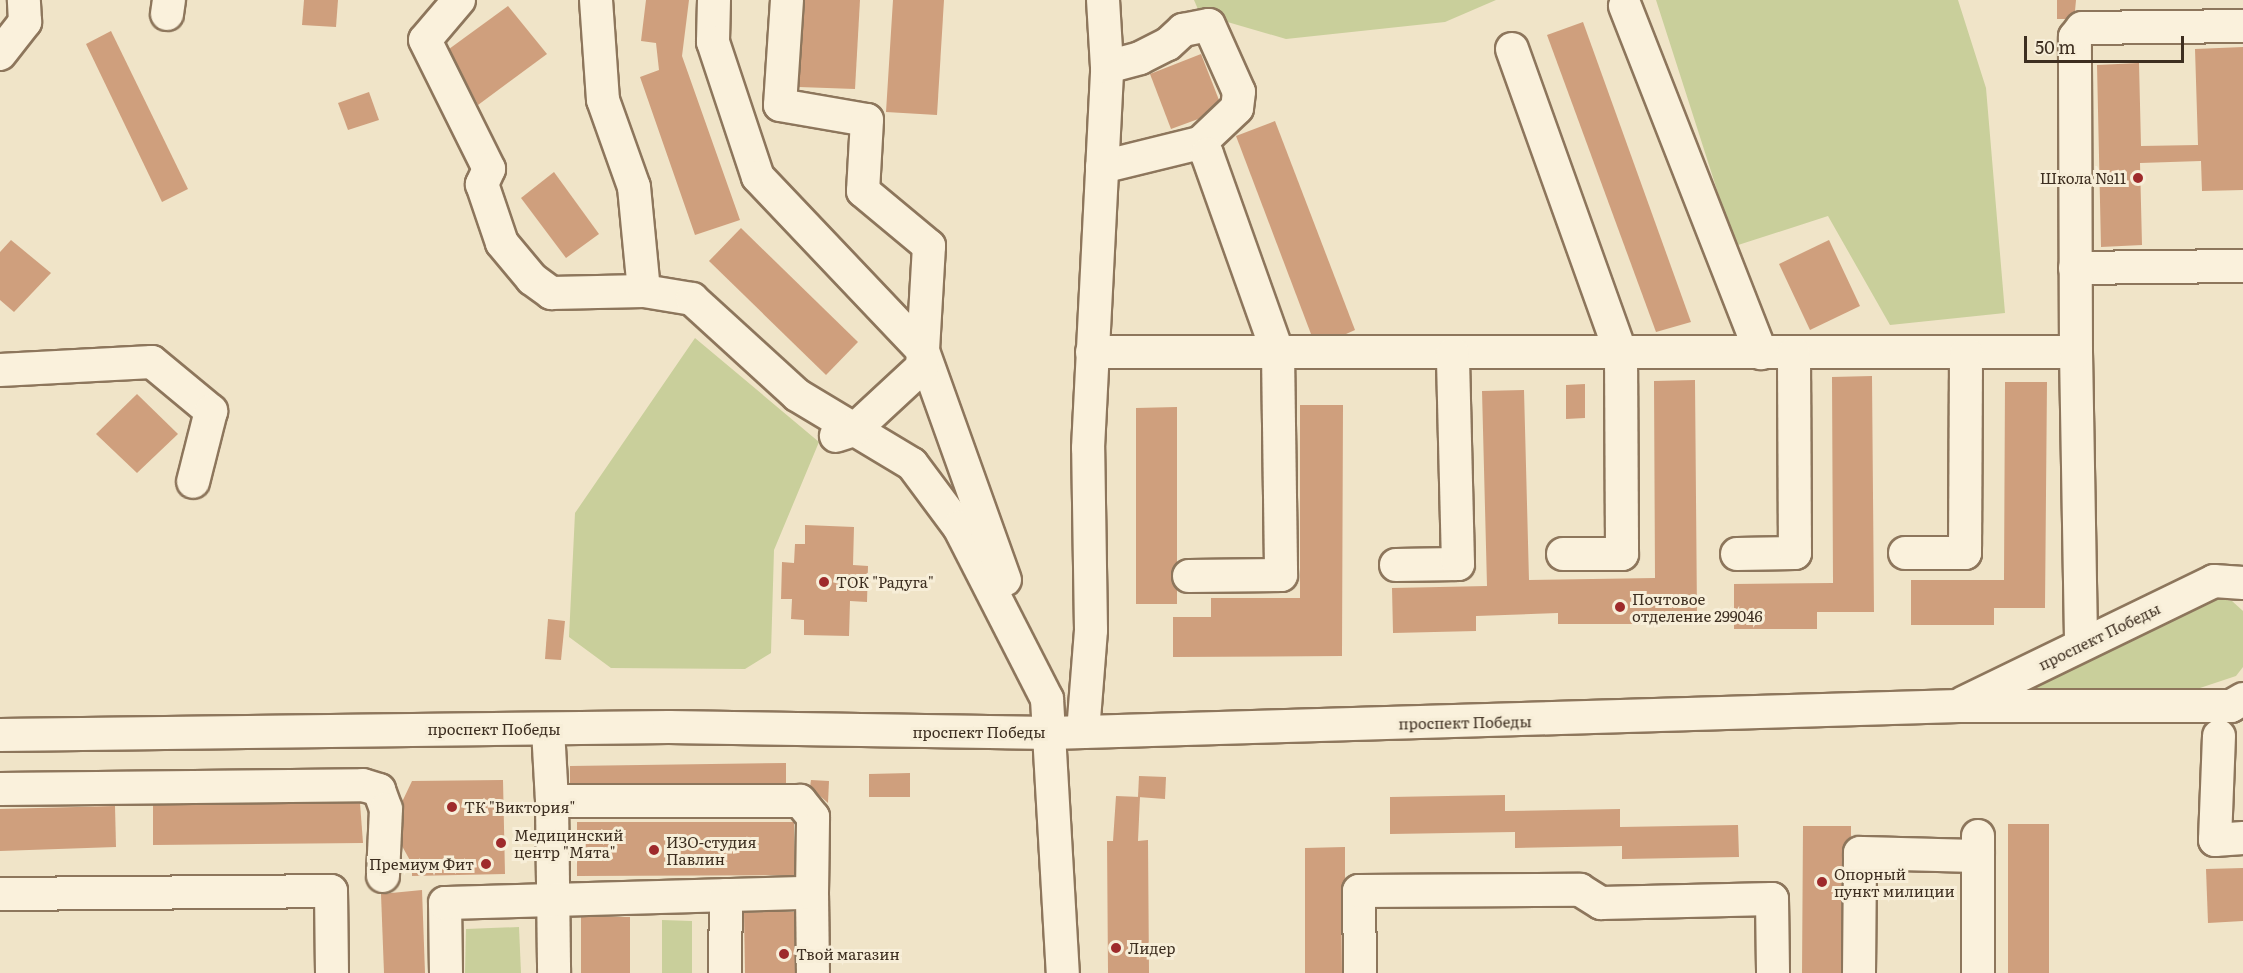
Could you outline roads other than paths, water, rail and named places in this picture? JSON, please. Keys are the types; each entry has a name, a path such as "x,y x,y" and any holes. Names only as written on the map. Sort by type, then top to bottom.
{"street":[{"path":"0,54 25,22 24,0"},
{"path":"459,0 424,40 489,169 482,184 502,243 532,279 551,293 644,291 692,299 764,368 845,434 912,464 959,527 1047,699"},
{"path":"596,0 603,100 634,188 644,291"},
{"path":"714,0 713,42 758,177 923,351 1047,699 1051,733 1063,973"},
{"path":"787,0 780,105 867,120 863,191 929,246 922,367 845,434"},
{"path":"1083,732 1091,630 1088,448 1107,67 1103,0"},
{"path":"1625,6 1761,353"},
{"path":"1102,167 1200,143 1237,108 1239,92 1209,25 1183,30 1168,44 1140,58 1107,67"},
{"path":"2081,643 2075,268 2075,37 2082,28 2243,26"},
{"path":"1512,49 1621,353 1622,554 1563,554"},
{"path":"1189,576 1281,575 1278,353 1207,154 1200,143"},
{"path":"2075,268 2243,266"},
{"path":"1092,352 2076,352"},
{"path":"1396,566 1458,564 1453,352"},
{"path":"1737,554 1795,553 1794,353"},
{"path":"1905,553 1965,553 1966,353"},
{"path":"0,370 152,362 211,411 193,482"},
{"name":"проспект Победы","path":"1959,706 2081,643 2214,581 2243,584"},
{"name":"проспект Победы","path":"0,735 669,727 1051,733 1959,706 2231,705 2243,699"},
{"path":"548,730 552,801 554,973"},
{"path":"2219,736 2215,840 2243,838"},
{"path":"0,789 363,785 379,790 386,809 383,876"},
{"path":"552,801 800,801 813,816 813,973"},
{"path":"1859,973 1860,853 1978,846 1978,973"},
{"path":"1360,973 1359,891 1557,890 1580,890 1601,903 1772,899 1773,973"},
{"path":"0,894 331,891 332,973"},
{"path":"446,973 445,903 552,898 812,893"},
{"path":"725,973 726,895"}],"place":[{"name":"Школа №11","path":"2138,178"},
{"name":"ТОК \"Радуга\"","path":"824,582"},
{"name":"Почтовое отделение 299046","path":"1620,607"},
{"name":"ТК \"Виктория\"","path":"452,807"},
{"name":"Медицинский центр \"Мята\"","path":"501,843"},
{"name":"ИЗО-студия Павлин","path":"654,850"},
{"name":"Премиум Фит","path":"486,864"},
{"name":"Опорный пункт милиции","path":"1822,882"},
{"name":"Лидер","path":"1116,948"},
{"name":"Твой магазин","path":"784,954"}]}
